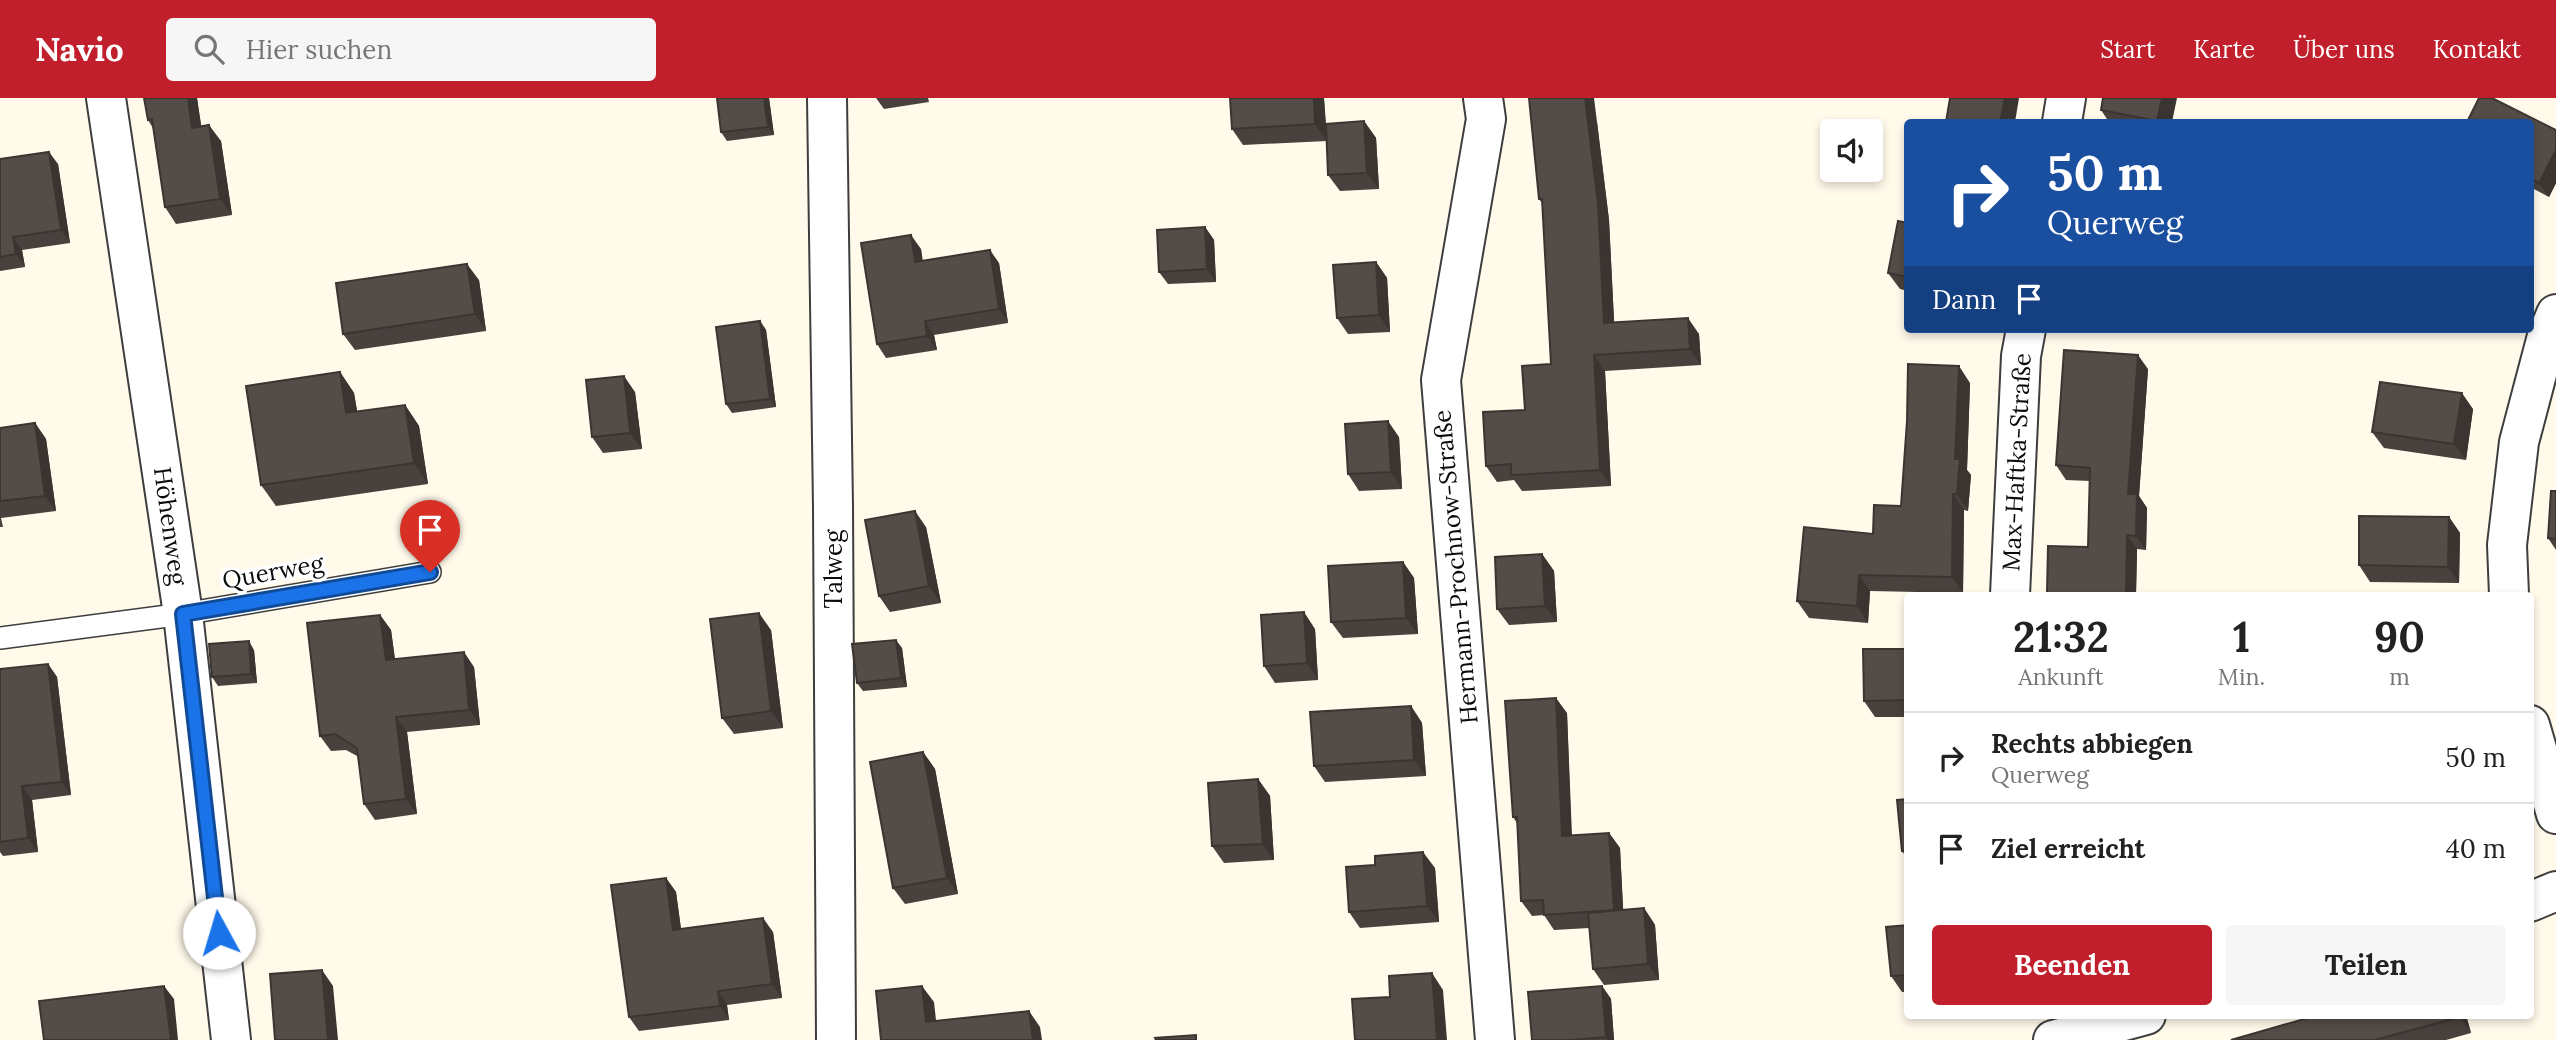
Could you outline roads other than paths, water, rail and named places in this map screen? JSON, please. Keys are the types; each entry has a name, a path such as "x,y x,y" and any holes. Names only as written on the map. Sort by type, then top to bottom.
{"street":[{"name":"Höhenweg","path":"106,98 183,614 231,1040"},
{"name":"Talweg","path":"827,98 834,507 836,1040"},
{"name":"Hermann-Prochnow-Straße","path":"1483,98 1486,119 1441,380 1495,1040"},
{"path":"2062,119 2066,98"},
{"path":"2509,592 2507,545 2519,442 2547,336 2556,314"},
{"name":"Max-Haftka-Straße","path":"2010,592 2021,356 2025,333"},
{"path":"2534,739 2556,814"},
{"path":"2534,900 2556,891"},
{"path":"2033,1019 2034,1040"},
{"path":"2053,1040 2145,1024"}],"lane":[{"name":"Querweg","path":"0,638 183,614 430,572"}]}
